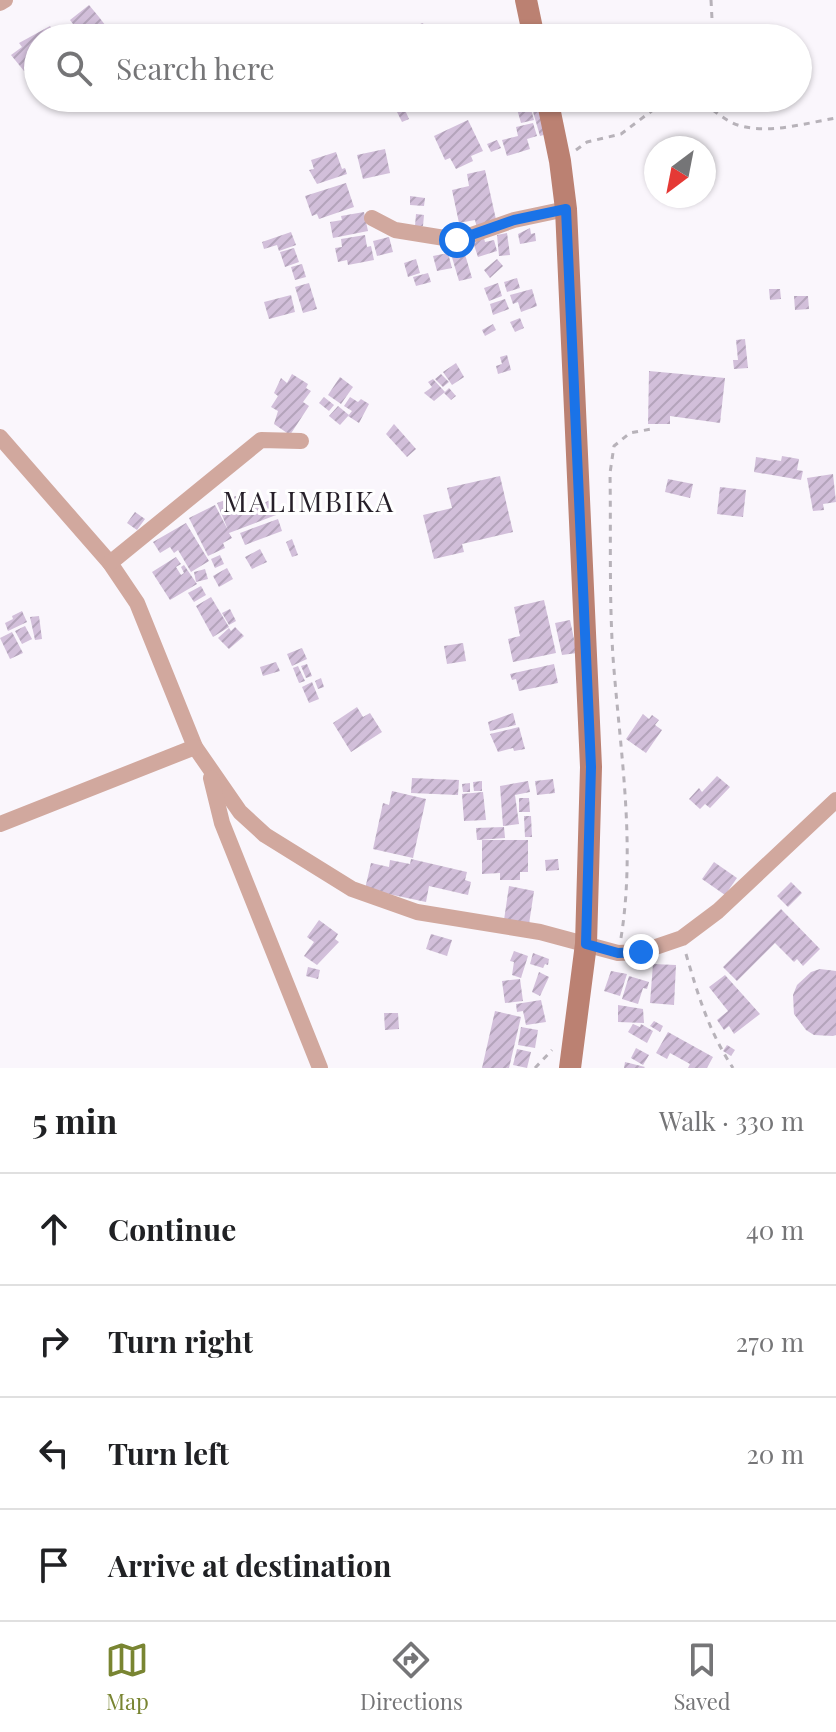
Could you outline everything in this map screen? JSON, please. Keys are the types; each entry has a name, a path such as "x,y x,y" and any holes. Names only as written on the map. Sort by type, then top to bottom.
{"main road":[{"path":"526,0 531,24"},
{"path":"550,112 566,209 591,767 586,944 570,1068"}],"street":[{"path":"0,3 5,0"},
{"path":"372,218 395,230 457,240 514,220 566,209"},
{"path":"0,437 110,563 137,603 195,747 240,812 265,835 352,889 417,912 540,932 618,953 641,952 682,938 718,911 836,800"},
{"path":"110,563 261,440 301,441"},
{"path":"0,824 195,747"},
{"path":"210,772 222,823 320,1068"}],"path":[{"path":"711,0 712,24"},
{"path":"560,161 587,142 621,134 650,112"},
{"path":"718,112 739,126 764,129 836,118"},
{"path":"618,953 626,905 628,815 613,654 610,473 614,446 630,433 651,429"},
{"path":"682,938 701,1007 719,1047 733,1068"}],"building":[{"path":"89,5 104,24 73,24 70,20"},
{"path":"24,40 24,71 11,55 22,47 19,43"},
{"path":"397,112 406,112 409,119 402,122"},
{"path":"518,112 532,112 534,120 521,123"},
{"path":"533,112 545,112 551,133 540,136"},
{"path":"468,120 483,151 471,156 473,161 456,169 450,158 445,160 434,136"},
{"path":"533,123 537,136 527,139 530,149 507,156 502,140 518,136 516,127"},
{"path":"497,140 501,148 491,152 487,144"},
{"path":"385,149 390,173 363,179 357,155"},
{"path":"336,152 347,174 317,184 309,170 314,169 311,160"},
{"path":"485,170 497,224 477,228 475,220 459,223 452,190 469,186 467,174"},
{"path":"346,183 354,207 319,219 317,214 312,216 305,196"},
{"path":"410,196 425,198 424,206 410,205"},
{"path":"364,212 368,231 333,238 330,222 342,220 341,216"},
{"path":"416,214 424,215 423,226 415,226"},
{"path":"530,228 531,234 535,233 536,241 520,244 518,234"},
{"path":"291,232 296,245 279,251 277,245 264,249 262,242"},
{"path":"507,233 510,255 499,256 497,235"},
{"path":"365,235 374,260 348,265 347,260 338,262 335,248 342,247 341,239"},
{"path":"389,237 393,252 377,256 373,241"},
{"path":"484,238 485,242 494,240 497,251 478,257 473,242"},
{"path":"294,248 299,262 285,267 280,252"},
{"path":"464,251 472,278 459,281 451,254"},
{"path":"448,253 452,268 437,271 433,256"},
{"path":"416,259 420,273 408,277 404,263"},
{"path":"497,259 503,266 490,278 484,270"},
{"path":"302,264 306,277 295,280 291,267"},
{"path":"428,273 431,282 416,286 413,277"},
{"path":"517,278 520,288 507,292 504,282"},
{"path":"309,283 317,309 303,313 295,287"},
{"path":"498,283 502,296 489,301 484,288"},
{"path":"532,289 537,306 521,312 518,302 513,304 510,295"},
{"path":"769,289 780,289 781,299 770,300"},
{"path":"291,295 295,312 269,319 264,302"},
{"path":"794,296 808,296 809,309 795,310"},
{"path":"505,299 509,309 493,315 490,304"},
{"path":"520,318 524,328 515,332 510,322"},
{"path":"493,324 496,330 485,336 482,330"},
{"path":"745,339 748,368 734,369 733,360 738,360 736,340"},
{"path":"507,355 511,370 498,374 496,366 502,364 500,357"},
{"path":"456,363 464,377 452,385 443,372"},
{"path":"649,371 725,378 720,423 670,416 670,424 648,424"},
{"path":"292,374 308,384 306,388 311,391 303,402 309,406 290,435 274,424 278,411 271,407 278,396 274,393 281,378 287,383"},
{"path":"441,374 449,382 443,387 435,379"},
{"path":"340,377 353,387 341,404 328,395"},
{"path":"433,379 445,392 434,401 424,393 432,387 428,382"},
{"path":"449,388 456,396 451,400 444,393"},
{"path":"324,397 334,405 329,411 319,403"},
{"path":"350,397 369,404 359,423 348,416 352,411 344,406"},
{"path":"338,406 349,415 340,425 329,416"},
{"path":"394,424 416,449 407,457 386,434"},
{"path":"782,456 799,459 797,470 803,471 801,480 754,472 756,457 781,461"},
{"path":"833,474 836,502 823,504 824,510 813,511 807,478"},
{"path":"500,476 513,532 462,544 464,552 434,559 423,515 452,508 447,488"},
{"path":"668,479 693,484 690,498 665,492"},
{"path":"720,487 746,490 743,517 717,514"},
{"path":"236,496 243,513 270,500 276,515 229,533 232,538 223,543 225,548 208,556 189,518 215,505 228,530 217,503"},
{"path":"135,512 145,519 137,530 127,523"},
{"path":"278,519 282,531 245,545 240,533"},
{"path":"186,523 209,561 191,572 178,550 174,553 170,547 160,553 153,542"},
{"path":"292,539 298,555 292,557 286,542"},
{"path":"260,549 267,562 252,569 245,557"},
{"path":"220,555 224,564 215,568 211,559"},
{"path":"176,557 181,564 176,567 181,575 184,565 197,584 170,600 152,572"},
{"path":"227,568 233,579 219,587 213,576"},
{"path":"205,569 208,579 196,582 194,572"},
{"path":"201,586 206,595 194,602 188,593"},
{"path":"211,597 229,627 213,637 196,606"},
{"path":"544,600 556,653 513,662 508,639 520,636 514,607"},
{"path":"230,609 236,621 229,625 222,613"},
{"path":"22,611 27,622 8,631 5,623"},
{"path":"39,616 42,639 35,640 30,617"},
{"path":"570,620 577,653 562,655 555,623"},
{"path":"25,626 32,639 22,644 15,631"},
{"path":"235,627 244,636 229,649 218,638 229,628 231,631"},
{"path":"12,632 23,653 10,659 0,638"},
{"path":"463,643 466,661 447,664 444,646"},
{"path":"302,648 307,659 292,666 287,654"},
{"path":"276,662 280,671 263,676 260,667"},
{"path":"307,664 312,676 306,678 301,666"},
{"path":"554,664 558,683 519,691 516,679 512,680 510,674"},
{"path":"298,666 305,681 299,683 293,668"},
{"path":"321,678 324,687 318,689 315,681"},
{"path":"312,682 319,699 309,703 302,687"},
{"path":"357,707 363,717 370,713 382,732 351,752 333,723"},
{"path":"513,713 516,725 490,731 488,722"},
{"path":"643,714 649,719 652,715 659,720 655,725 662,730 646,753 626,739"},
{"path":"519,727 525,749 498,752 490,734"},
{"path":"717,776 730,787 710,808 705,804 700,809 689,799 699,788 702,792"},
{"path":"412,778 459,780 458,795 411,793"},
{"path":"553,779 555,793 537,795 535,781"},
{"path":"482,781 482,791 474,791 473,782"},
{"path":"528,781 530,792 515,795 519,824 503,826 500,786"},
{"path":"470,783 470,792 463,792 462,784"},
{"path":"392,791 426,799 413,858 373,849 383,803 389,805"},
{"path":"483,792 486,820 464,821 462,794"},
{"path":"519,798 529,798 530,812 519,812"},
{"path":"524,816 531,816 532,837 525,837"},
{"path":"504,827 505,838 477,840 476,828"},
{"path":"482,840 528,840 528,872 520,872 520,880 500,880 500,873 482,874"},
{"path":"411,859 467,872 465,880 471,882 468,895 429,886 426,902 365,889 371,863 389,867 390,860 410,864"},
{"path":"558,859 559,870 546,871 545,860"},
{"path":"714,862 737,878 725,895 702,879"},
{"path":"791,882 802,893 788,907 777,896"},
{"path":"509,886 534,891 529,924 504,920"},
{"path":"781,909 820,949 803,966 797,959 794,962 775,943 737,981 723,967"},
{"path":"319,920 338,934 335,939 339,942 317,965 304,956 314,942 307,937"},
{"path":"431,934 452,940 447,956 426,949"},
{"path":"514,951 528,956 521,978 512,975 514,962 510,961"},
{"path":"533,953 549,959 548,965 545,964 543,968 530,964"},
{"path":"653,964 676,965 674,1005 650,1003"},
{"path":"308,967 320,970 318,979 306,976"},
{"path":"820,969 836,971 836,1035 833,1036 814,1035 794,1014 793,995 797,985 811,972"},
{"path":"611,971 627,974 620,996 604,991"},
{"path":"539,972 549,977 540,996 532,992"},
{"path":"725,975 760,1014 734,1034 729,1026 724,1030 717,1020 728,1011 709,987"},
{"path":"629,976 649,982 647,989 643,988 638,1004 622,999"},
{"path":"520,979 523,1001 505,1003 502,981"},
{"path":"541,1000 546,1022 526,1025 523,1011 517,1012 516,1004"},
{"path":"618,1005 643,1009 644,1023 618,1022"},
{"path":"495,1011 521,1017 509,1068 482,1068"},
{"path":"384,1013 398,1013 399,1029 385,1030"},
{"path":"654,1021 663,1026 660,1032 650,1026"},
{"path":"633,1024 640,1027 641,1024 653,1031 647,1043 628,1032"},
{"path":"521,1027 538,1030 535,1048 518,1045"},
{"path":"668,1032 713,1057 707,1068 688,1068 690,1064 670,1053 667,1059 656,1053"},
{"path":"727,1045 735,1050 731,1056 723,1051"},
{"path":"636,1048 649,1055 643,1065 631,1058"},
{"path":"517,1049 531,1052 527,1068 513,1065"},
{"path":"625,1062 645,1067 624,1068"}],"district":[{"name":"MALIMBIKA","path":"309,500"}],"route":[{"path":"457,240 514,220 566,209 591,767 586,944 618,953 641,952"}]}
